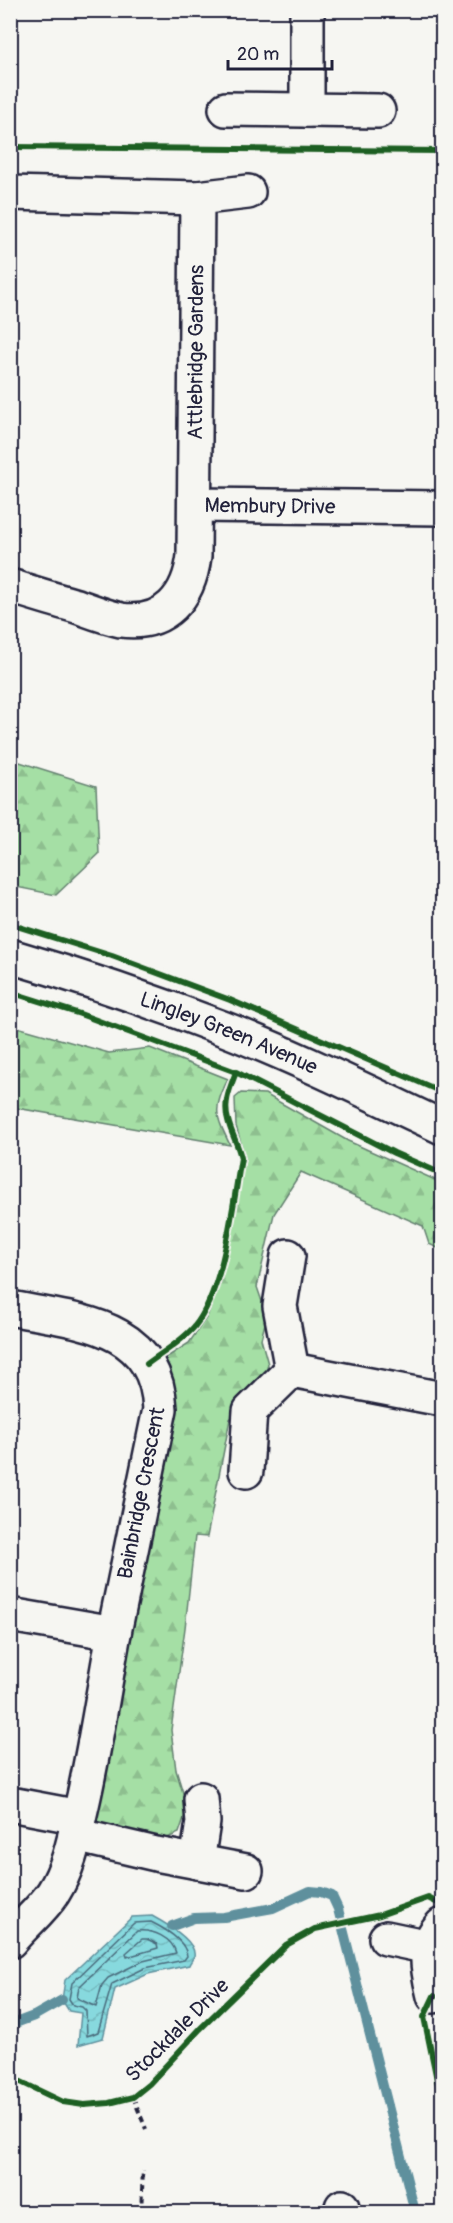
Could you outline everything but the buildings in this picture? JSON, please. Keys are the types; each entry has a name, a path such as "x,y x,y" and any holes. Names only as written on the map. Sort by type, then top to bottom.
{"street":[{"path":"307,10 307,110"},
{"path":"226,109 378,111"},
{"path":"10,193 197,198 248,192"},
{"name":"Attlebridge Gardens","path":"195,505 197,198"},
{"name":"Membury Drive","path":"10,586 121,620 142,620 162,614 176,603 186,590 192,573 195,505 442,508"},
{"name":"Lingley Green Avenue","path":"10,956 129,994 223,1028 442,1127"},
{"path":"288,1256 280,1306 292,1370"},
{"name":"Bainbridge Crescent","path":"10,1308 104,1328 129,1343 139,1353 155,1378 160,1409 114,1633"},
{"path":"292,1370 442,1399"},
{"path":"246,1471 250,1411 292,1370"},
{"path":"10,1614 114,1633 77,1826 64,1873 42,1908 22,1926 10,1941"},
{"path":"196,1862 203,1822 201,1799"},
{"path":"10,1804 196,1862 246,1871"},
{"path":"386,1938 436,1936 426,1963 434,1996"}],"path":[{"path":"133,2097 146,2129"},
{"path":"141,2212 143,2170"}],"green space":[{"path":"10,759 96,786 99,854 56,895 11,886"},
{"path":"10,1025 109,1053 150,1048 228,1079 220,1098 218,1112 221,1126 230,1145 11,1107"},
{"path":"241,1093 265,1094 348,1141 442,1183 442,1250 429,1244 423,1226 301,1172 274,1214 257,1287 267,1316 261,1339 268,1364 264,1381 255,1397 230,1419 207,1537 195,1536 171,1730 176,1770 184,1796 185,1815 179,1833 151,1845 103,1833 93,1812 161,1361 189,1343 207,1317 221,1281 245,1157 236,1126 235,1098"}],"water":[{"path":"152,1916 171,1927 190,1944 194,1950 194,1956 189,1965 148,1974 115,1989 103,2038 78,2045 81,2013 69,2011 62,2000 65,1980 132,1917"}],"waterway":[{"path":"172,1926 194,1918 224,1917 273,1908 310,1891 332,1896 338,1909 415,2212"},
{"path":"18,2022 62,2000"}],"cycle path":[{"path":"10,147 442,151"},
{"path":"10,924 112,956 230,1000 442,1092"},
{"path":"10,992 80,1014 236,1072 394,1153 442,1174"},
{"path":"147,1364 178,1342 194,1327 213,1292 220,1270 231,1222 241,1158 229,1125 226,1108 236,1072"},
{"name":"Stockdale Drive","path":"10,2080 21,2082 63,2102 84,2105 109,2103 133,2097 149,2084 200,2029 286,1945 315,1929 380,1915 428,1898 442,1905"},
{"path":"434,1996 424,2017 442,2104"}]}
